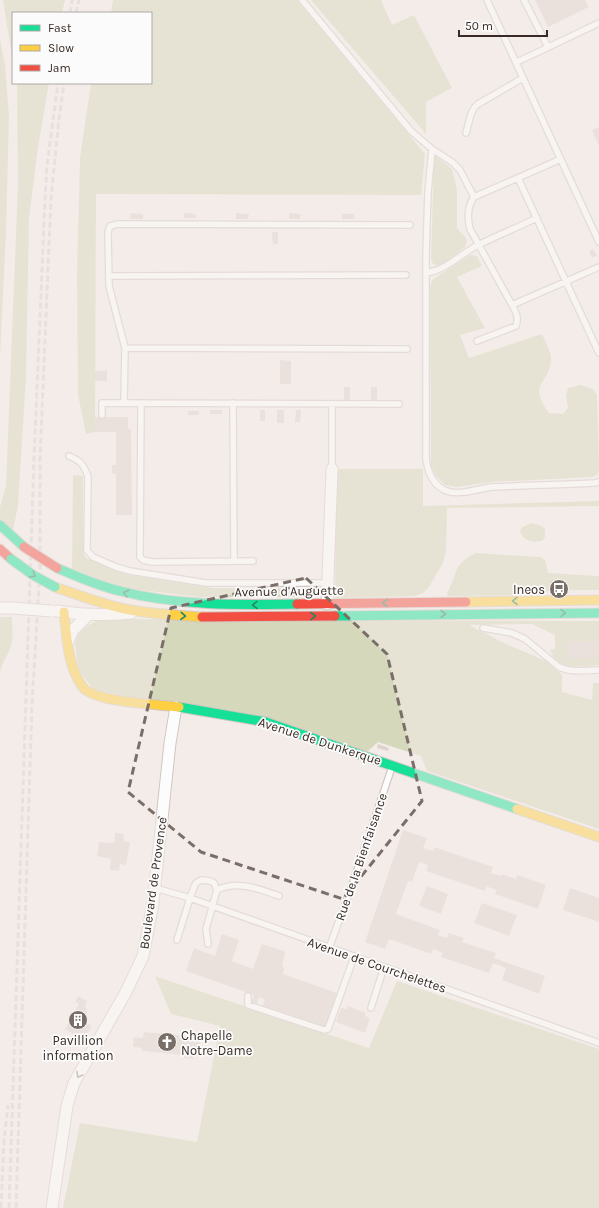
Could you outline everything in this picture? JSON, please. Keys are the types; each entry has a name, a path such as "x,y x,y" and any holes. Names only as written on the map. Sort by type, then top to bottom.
{"main road":[{"path":"0,525 12,540"},
{"name":"Avenue d'Auguette","path":"24,547 57,568 104,588 136,596 196,604 228,605 599,600"},
{"name":"Avenue d'Auguette","path":"0,548 11,559 33,575 55,587 84,598 144,612 225,617 599,613"},
{"name":"Avenue de Dunkerque","path":"64,612 70,656 77,678 82,687 91,694 108,699 176,707 266,722 599,837"}],"street":[{"path":"327,604 332,469"},
{"path":"0,543 12,540 24,547"},
{"path":"0,608 88,615 144,612"},
{"path":"68,642 73,630 88,615"},
{"name":"Boulevard de Provence","path":"52,1208 69,1096 74,1083 126,992 143,956 155,888 170,743 176,707"}],"lane":[{"path":"302,0 411,131 432,149 452,162 460,170 474,197"},
{"path":"487,0 599,242"},
{"path":"524,0 548,47"},
{"path":"517,62 599,23"},
{"path":"466,132 474,108 478,104 523,78"},
{"path":"432,149 428,192 426,273 426,459 431,477 437,485 448,492 599,482"},
{"path":"477,341 516,326 518,321 512,305 470,229 468,221 470,204 474,197 561,159"},
{"path":"518,178 599,352"},
{"path":"426,273 436,272 479,245 537,218"},
{"path":"124,403 124,348 109,286 108,232 110,226 118,224 410,225"},
{"path":"512,305 599,267"},
{"path":"109,276 406,275"},
{"path":"124,348 406,349"},
{"path":"102,415 102,403 399,404"},
{"path":"141,403 140,557 143,560 152,562 253,561"},
{"path":"233,403 234,561"},
{"path":"332,404 332,469"},
{"path":"69,456 78,460 84,466 88,476 87,550 93,557 116,567 130,571 206,583 328,583"},
{"path":"483,628 512,633 525,639 559,667 565,670 599,670"},
{"name":"Rue de la Bienfaisance","path":"329,948 393,765"},
{"path":"177,940 196,883 201,880 210,881 214,883 217,890 206,928 208,944"},
{"path":"217,890 224,886 242,886 252,887 279,896"},
{"name":"Avenue de Courchelettes","path":"155,888 190,898 599,1043"},
{"path":"248,996 248,1005 326,1030 328,1029 354,957"},
{"path":"371,1008 384,968"}],"highlighted area":[{"path":"306,578 387,654 422,801 343,899 201,852 128,792 171,608"}],"green space":[{"path":"3,0 65,0 62,12 12,12 12,56"},
{"path":"113,0 297,0 425,154 421,195 96,194 95,432 86,434 78,395 77,273 80,158 91,84 152,84 152,12 111,12"},
{"path":"311,0 381,0 392,25 414,15 452,88 426,102 426,134"},
{"path":"0,39 5,66 9,116 6,233 0,358"},
{"path":"17,84 49,84 38,147 29,218 26,377 18,506 13,530 0,519 0,507 6,486 18,182"},
{"path":"436,156 452,169 457,190 457,228 467,241 465,247 443,264 437,265 433,264 431,259 434,157"},
{"path":"470,255 477,256 482,266 457,277 485,328 460,335 469,358 542,334 549,349 551,358 550,367 541,384 540,395 542,403 549,413 563,414 568,408 566,395 568,388 580,385 593,389 597,395 599,468 598,474 593,477 492,482 457,487 445,485 436,476 431,465 430,287 432,280"},
{"path":"336,469 423,469 423,506 599,501 599,506 447,508 446,552 443,563 429,587 423,593 415,596 335,598"},
{"path":"73,475 83,476 83,552 86,558 129,575 213,588 308,589 309,597 200,597 122,588 72,570"},
{"path":"532,523 542,526 545,529 545,537 543,540 536,542 529,541 521,534 520,531 522,527"},
{"path":"476,553 540,557 545,560 548,573 599,576 599,590 549,590 543,595 448,596 447,593 459,566 468,557"},
{"path":"0,617 12,617 12,641 10,649 2,665 0,676"},
{"path":"108,619 599,621 599,665 577,666 564,665 558,662 553,657 550,650 555,649 555,635 532,624 469,625 506,644 546,661 562,675 562,692 592,700 593,683 599,683 599,829 427,771 421,756 378,742 368,751 93,689 78,669 75,643 79,633 88,625 97,621"},
{"path":"155,976 369,1048 397,981 599,1049 599,1208 63,1208 80,1123 197,1142 220,1026 171,1014"}],"building":[{"path":"535,0 585,0 589,7 548,27"},
{"path":"599,127 599,146 592,130"},
{"path":"131,213 143,214 143,219 130,219"},
{"path":"184,213 196,214 196,218 184,218"},
{"path":"236,213 249,214 248,219 236,219"},
{"path":"289,213 301,214 300,219 289,219"},
{"path":"342,214 354,214 354,219 342,219"},
{"path":"272,232 278,232 278,244 273,244"},
{"path":"593,249 597,255 592,258 589,251"},
{"path":"280,360 291,361 291,384 280,384"},
{"path":"107,370 107,381 95,381 95,371"},
{"path":"344,387 350,387 350,400 344,400"},
{"path":"371,387 377,387 377,400 371,400"},
{"path":"210,410 222,410 222,414 210,414"},
{"path":"260,410 265,410 265,421 260,421"},
{"path":"277,410 284,410 284,423 277,423"},
{"path":"296,410 301,410 300,422 295,422"},
{"path":"188,411 199,411 199,415 188,415"},
{"path":"95,417 128,417 128,429 131,429 132,515 116,515 116,474 112,473 112,465 116,465 116,432 95,432"},
{"path":"599,641 599,658 568,658 568,642"},
{"path":"378,744 389,748 388,751 377,748"},
{"path":"403,830 427,838 423,848 433,851 434,847 493,867 491,873 501,876 501,874 516,879 517,875 546,885 538,909 495,894 496,890 486,886 485,891 426,871 428,865 419,862 412,882 408,881 396,914 440,930 438,935 447,938 449,933 464,938 462,942 496,953 494,958 545,976 539,994 502,980 506,968 493,963 489,973 441,957 443,953 433,949 431,954 389,939 385,949 365,942"},
{"path":"115,833 124,834 123,841 130,842 126,865 120,864 119,871 110,870 111,859 97,856 99,842 114,843"},
{"path":"427,886 448,894 441,914 419,906"},
{"path":"570,888 599,898 599,922 563,910"},
{"path":"482,903 517,915 509,936 474,923"},
{"path":"222,934 239,940 232,961 253,969 262,944 284,951 285,954 282,965 284,969 283,974 337,993 325,1028 262,1007 265,999 259,997 257,1004 251,1003 254,995 186,971 194,948 215,956"},
{"name":"Pavillion information","path":"78,996 87,1001 85,1006 87,1010 86,1016 88,1018 86,1022 92,1026 82,1042 71,1038 73,1034 65,1029 79,1004 75,1002"},
{"path":"348,1006 366,1013 365,1016 370,1018 365,1033 336,1022 341,1008 347,1009"},
{"name":"Chapelle Notre-Dame","path":"144,1032 186,1036 186,1032 195,1033 195,1036 201,1037 199,1056 194,1056 193,1059 184,1058 184,1055 142,1051 142,1048 133,1047 134,1037 143,1038"}],"railway":[{"path":"70,12 72,0"},
{"path":"76,12 79,0"},
{"path":"9,1208 34,458 45,199 47,165 58,84"},
{"path":"16,1208 32,703 40,571 40,459 51,198 64,84"},
{"path":"1,1208 4,1141 8,1105"}],"traffic: fast":[{"path":"0,525 24,547"},
{"path":"11,559 33,575 55,587"},
{"path":"57,568 112,589 164,600 208,604 297,604"},
{"path":"335,616 599,613"},
{"path":"179,707 266,722 517,809"}],"traffic: slow":[{"path":"55,587 98,602 134,611 202,617"},
{"path":"466,602 599,600"},
{"path":"64,612 68,650 73,669 82,686 88,692 127,702 179,707"},
{"path":"517,809 599,837"}],"traffic: jam":[{"path":"24,547 57,568"},
{"path":"0,549 11,559"},
{"path":"297,604 466,602"},
{"path":"202,617 335,616"}],"place":[{"name":"Ineos","path":"559,589"},
{"name":"Pavillion information","path":"78,1020"},
{"name":"Chapelle Notre-Dame","path":"167,1042"}]}
